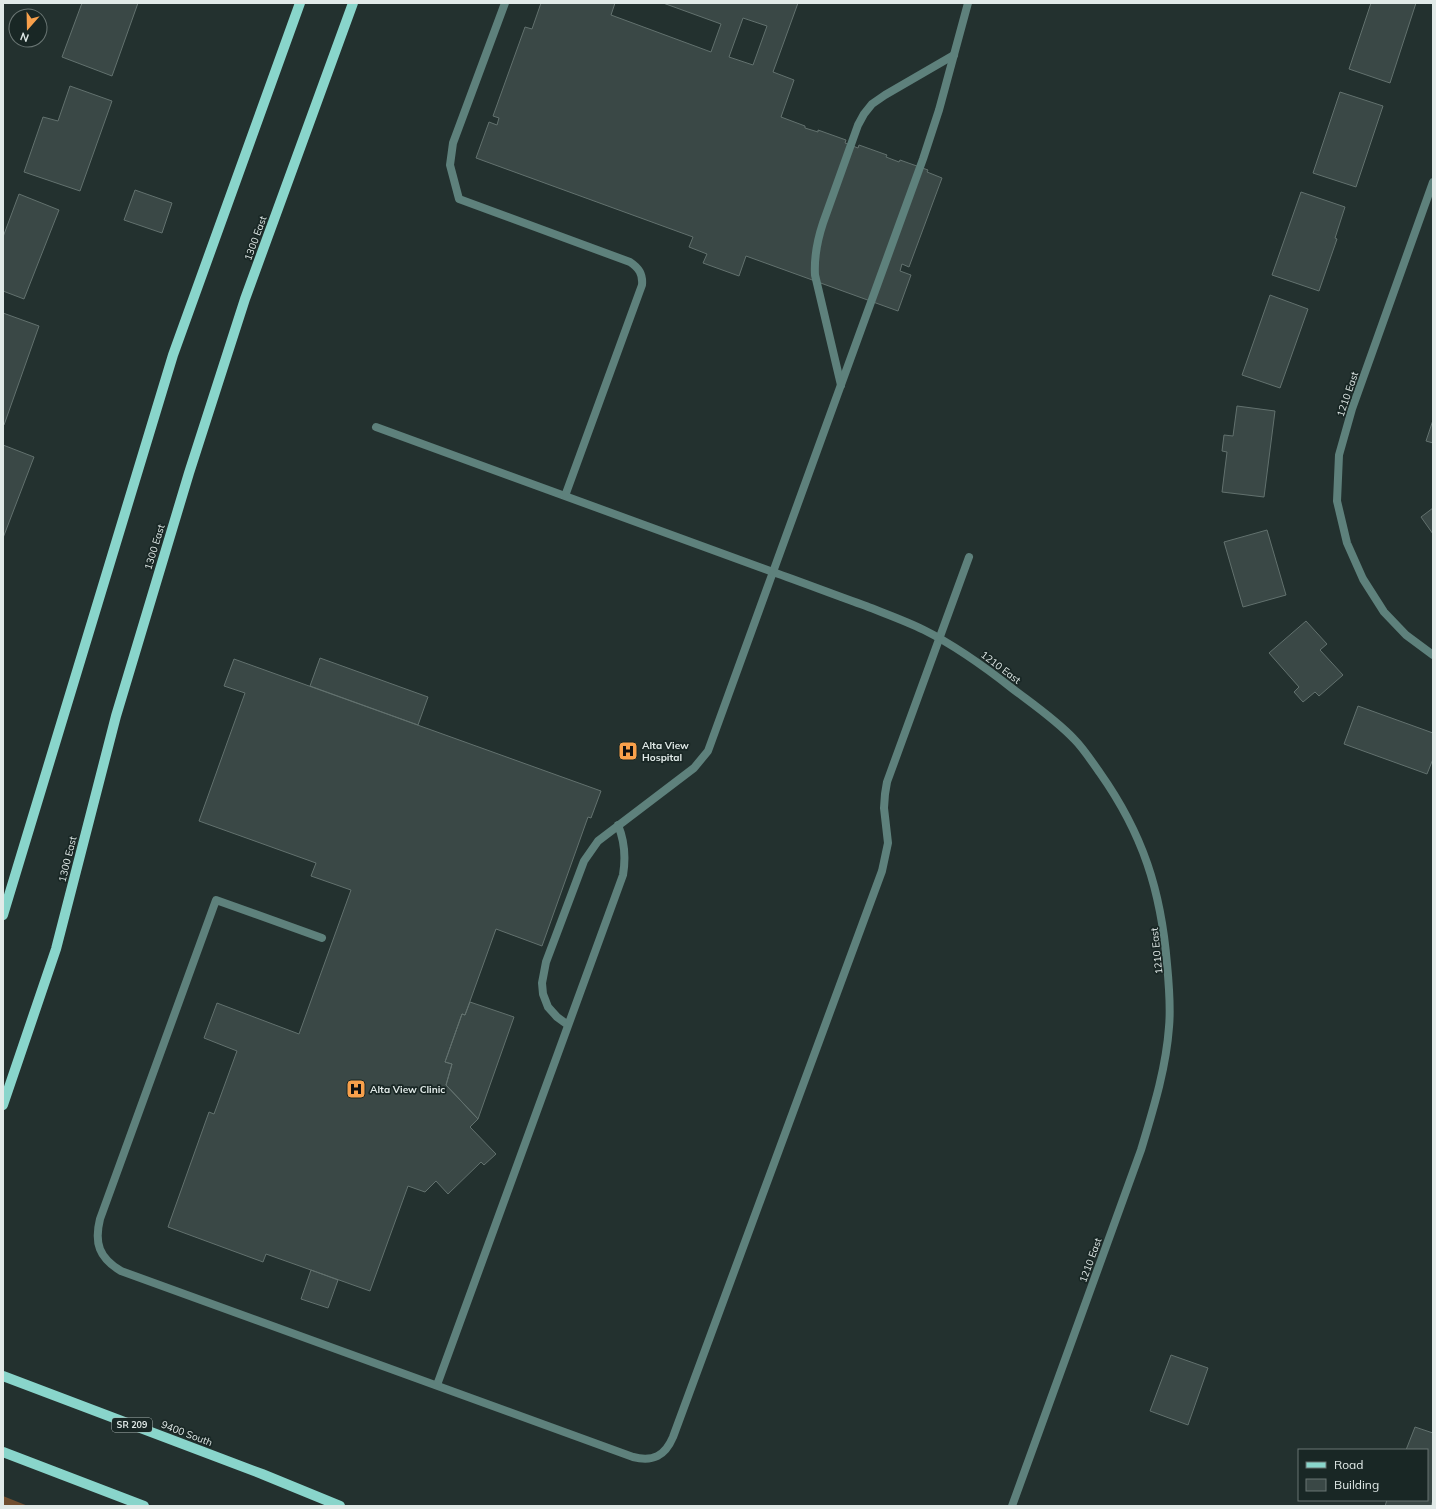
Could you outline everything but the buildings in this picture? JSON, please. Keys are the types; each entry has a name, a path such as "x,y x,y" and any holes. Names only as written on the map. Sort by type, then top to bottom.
{"main road":[{"path":"3,915 173,355 300,3"},
{"name":"1300 East","path":"3,1105 56,949 116,716 189,473 246,299 353,3"},
{"name":"9400 South","path":"3,1376 262,1474 340,1506"},
{"path":"3,1452 144,1506"}],"street":[{"path":"505,3 453,144 450,165 459,199 630,262 636,266 642,278 642,286 565,496"},
{"path":"568,1025 557,1017 548,1007 542,988 543,972 584,861 598,841 694,768 708,751 923,159 939,110 968,3"},
{"path":"841,385 815,275 814,257 817,240 858,125 864,114 872,104 885,95 954,55"},
{"name":"1210 East","path":"1433,182 1352,409 1339,455 1337,501 1347,543 1363,579 1384,612 1406,635 1433,655"},
{"name":"1210 East","path":"376,427 773,572 901,620 940,638 987,668 1049,716 1075,739 1113,792 1130,821 1143,850 1153,880 1161,913 1170,990 1169,1028 1154,1105 1141,1150 1012,1506"},
{"path":"322,938 216,900 100,1219 97,1239 99,1248 104,1258 122,1271 634,1458 642,1460 659,1456 670,1444 882,871 888,842 884,808 887,782 969,557"},
{"path":"436,1385 623,875 625,848 618,825"}],"shaded area":[{"path":"3,1496 28,1506 3,1506"}],"place":[{"name":"Alta View Hospital","path":"628,751"},
{"name":"Alta View Clinic","path":"356,1089"}]}
